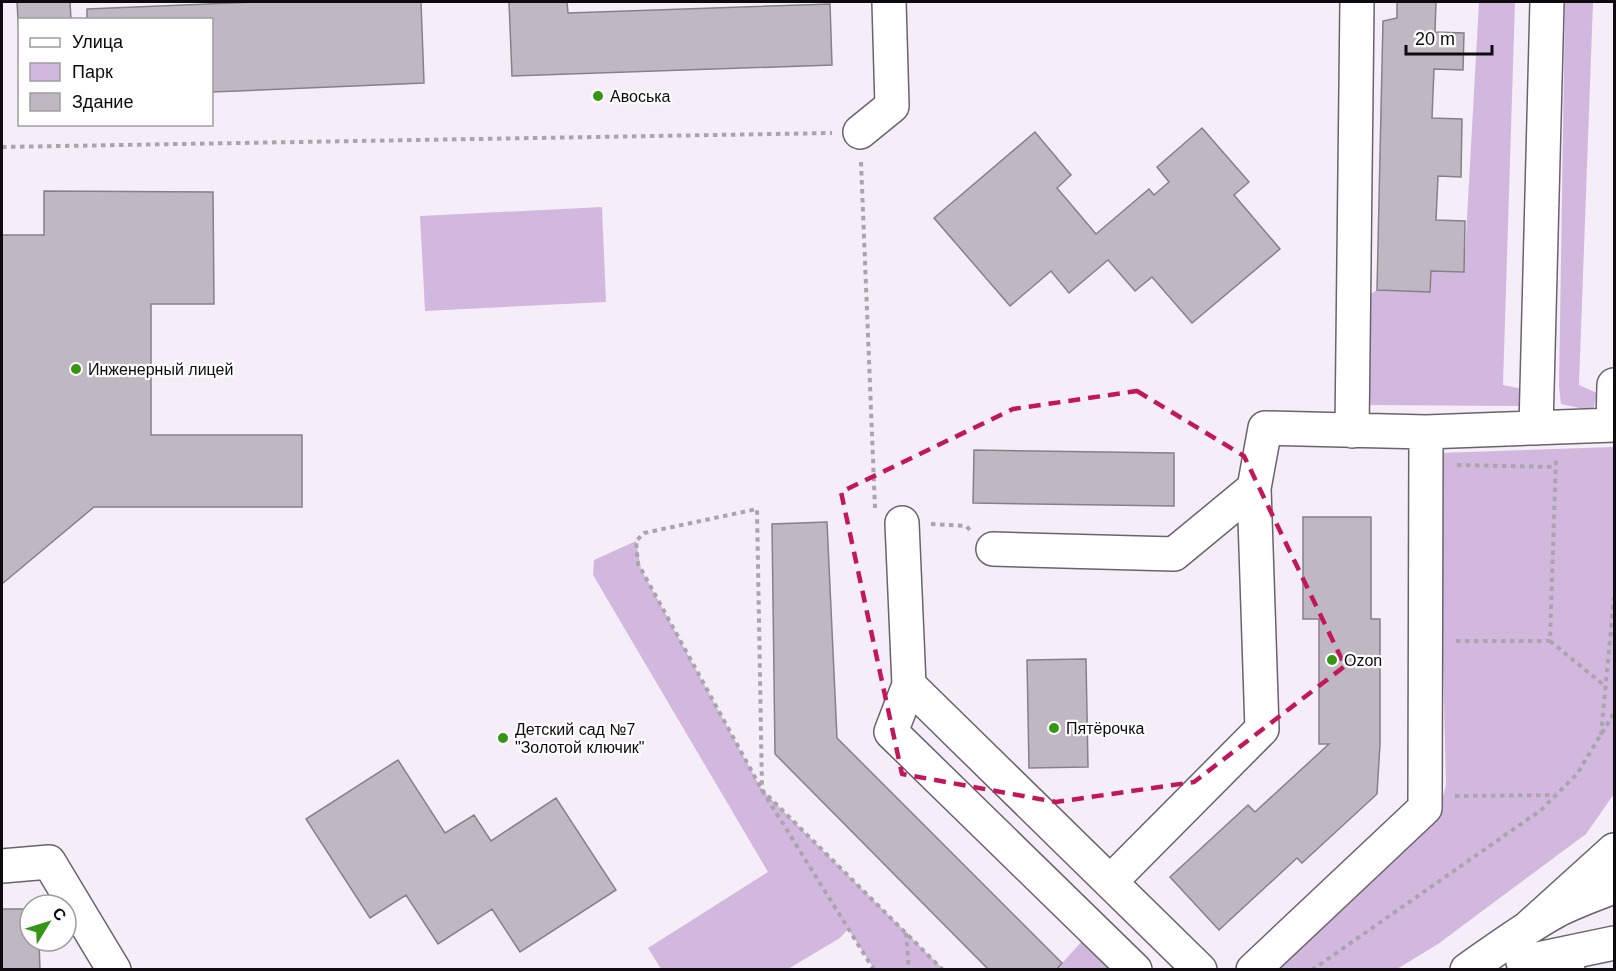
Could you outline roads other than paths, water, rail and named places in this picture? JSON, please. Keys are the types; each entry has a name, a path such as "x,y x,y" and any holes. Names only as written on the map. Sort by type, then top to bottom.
{"street":[{"path":"860,132 892,106 889,2"},
{"path":"1352,431 1357,2"},
{"path":"1546,2 1547,428"},
{"path":"1110,882 1262,729 1254,488 1265,428 1426,432 1614,425 1614,385"},
{"path":"1253,969 1425,808 1426,432"},
{"path":"993,549 1174,554 1254,488"},
{"path":"902,523 909,685 891,732 1135,969"},
{"path":"909,685 1200,969"},
{"path":"1530,926 1614,850"},
{"path":"2,866 49,862 114,969"},
{"path":"1467,969 1557,910 1614,887"},
{"path":"1489,969 1614,943"},
{"path":"1524,962 1568,969"}],"place":[{"name":"Авоська","path":"598,96"},
{"name":"Инженерный лицей","path":"76,369"},
{"name":"Ozon","path":"1332,660"},
{"name":"Пятёрочка","path":"1054,728"},
{"name":"Детский сад №7 \"Золотой ключик\"","path":"503,738"}]}
